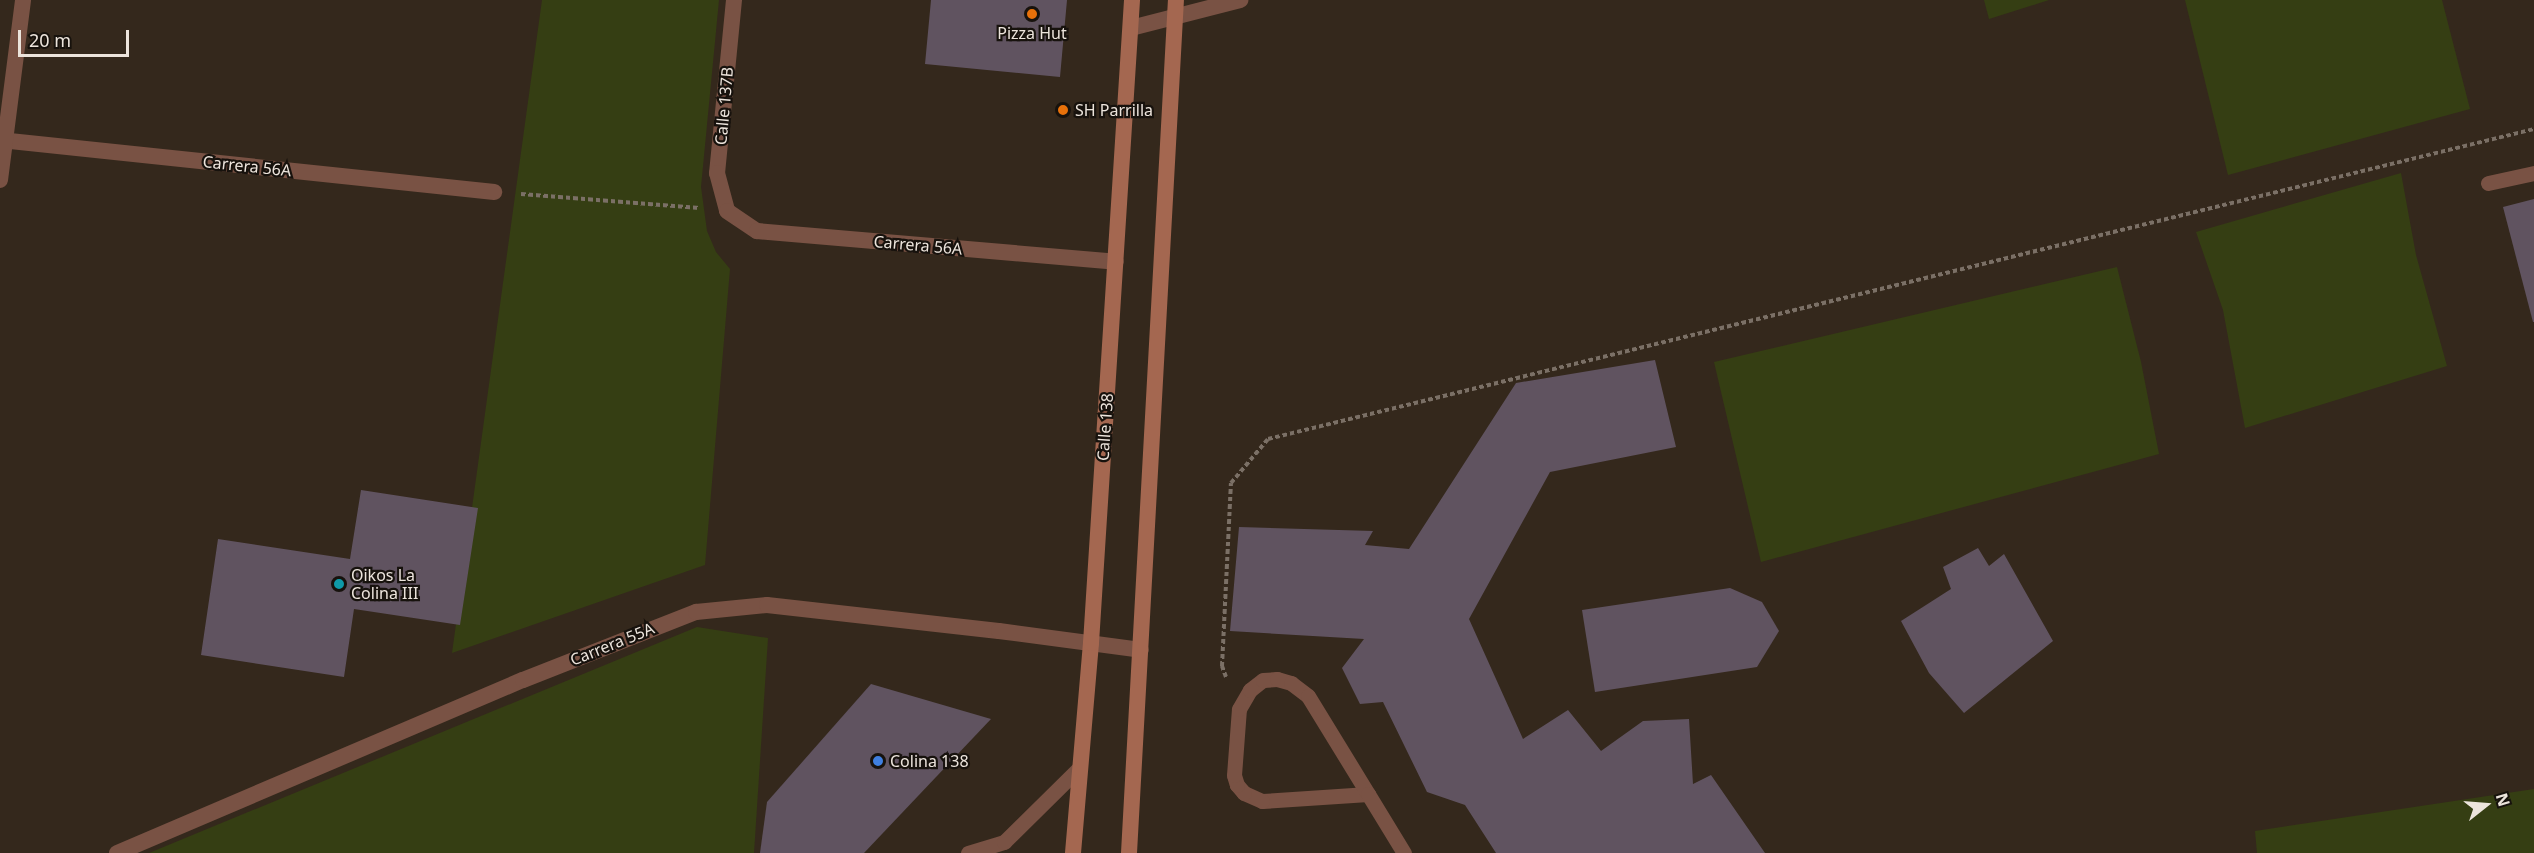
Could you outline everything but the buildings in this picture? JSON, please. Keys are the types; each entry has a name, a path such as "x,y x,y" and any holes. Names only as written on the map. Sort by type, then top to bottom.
{"main road":[{"name":"Calle 138","path":"1073,853 1091,643 1132,0"},
{"path":"1129,853 1176,8"}],"street":[{"path":"0,180 2,140 23,0"},
{"name":"Calle 137B","path":"727,210 717,173 734,0"},
{"path":"1131,28 1176,8 1240,0"},
{"name":"Carrera 56A","path":"2,140 494,192"},
{"name":"Carrera 56A","path":"727,210 757,231 1116,262"},
{"name":"Carrera 55A","path":"117,853 523,680 696,612 767,605 1141,650"}],"lane":[{"path":"2488,183 2534,173"},
{"path":"1368,794 1262,801 1244,793 1237,785 1234,774 1239,709 1250,690 1263,680 1277,679 1300,688 1308,696 1368,794 1404,853"},
{"path":"968,853 1005,847 1079,768"}],"path":[{"path":"1239,709 1222,666 1231,483 1268,439 2534,129"},
{"path":"494,192 727,210"}],"green space":[{"path":"542,0 719,0 701,187 707,231 716,252 730,269 705,565 452,653"},
{"path":"1984,0 2049,0 1989,19"},
{"path":"2185,0 2442,0 2470,109 2228,175"},
{"path":"2401,173 2416,255 2447,366 2245,428 2223,310 2196,232"},
{"path":"2117,267 2141,362 2159,454 1761,562 1714,362"},
{"path":"697,627 768,638 754,853 149,853"},
{"path":"2534,789 2534,853 2257,853 2255,831"}],"place":[{"name":"Pizza Hut","path":"1032,14"},
{"name":"SH Parrilla","path":"1063,110"},
{"name":"Oikos La Colina III","path":"339,584"},
{"name":"Colina 138","path":"878,761"}]}
